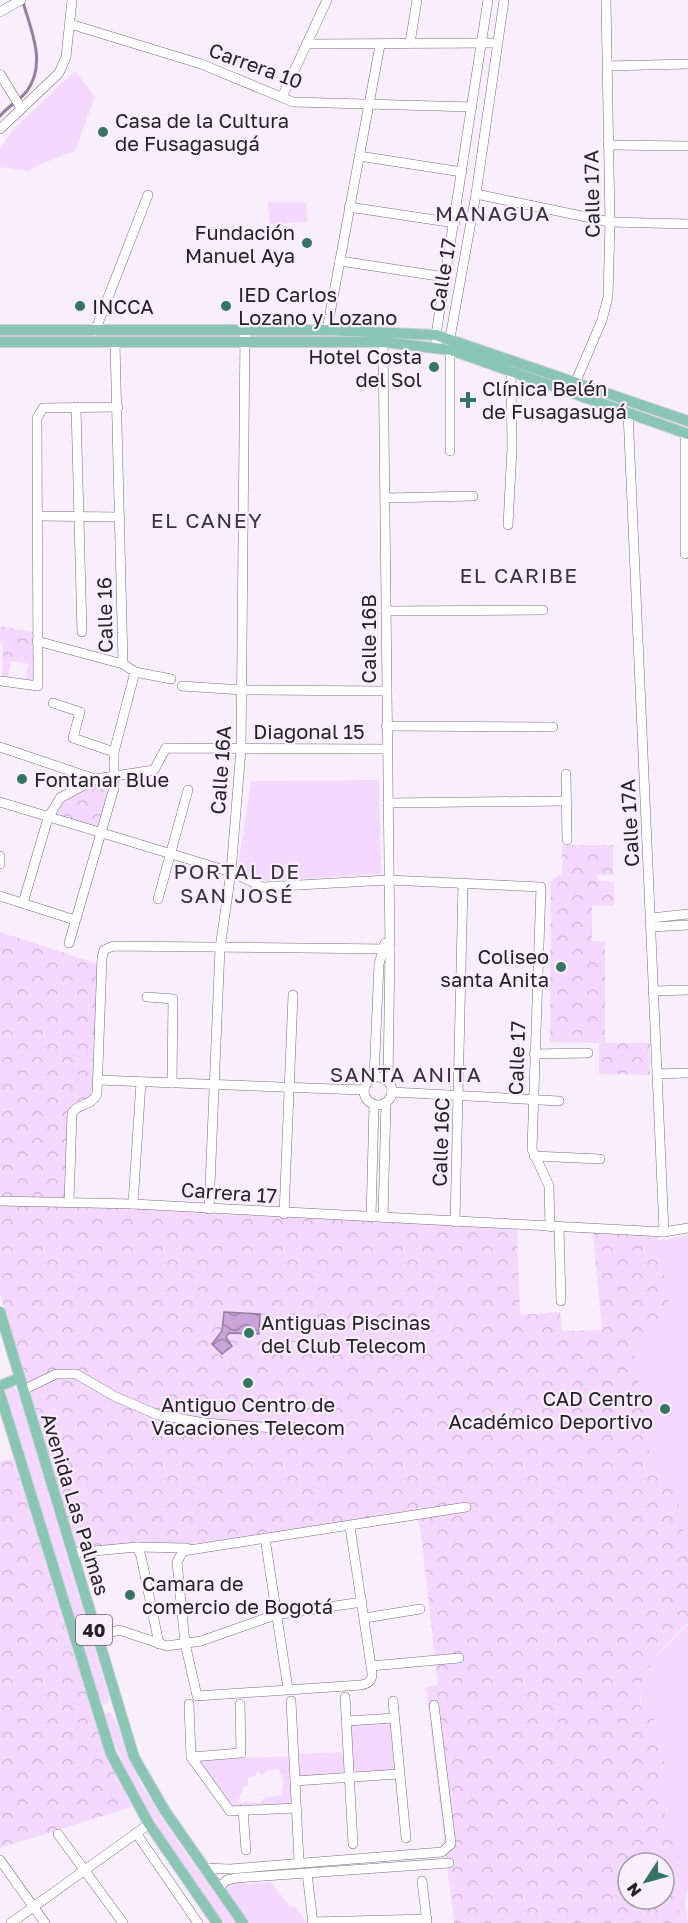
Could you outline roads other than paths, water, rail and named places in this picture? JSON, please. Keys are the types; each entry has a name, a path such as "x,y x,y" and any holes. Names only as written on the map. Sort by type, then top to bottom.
{"main road":[{"path":"0,330 245,336 383,342 437,347 687,433"},
{"path":"0,342 115,343 327,330 436,335 688,421"},
{"name":"Avenida Las Palmas","path":"0,1312 134,1758 146,1781 243,1923"},
{"path":"0,1386 19,1378"},
{"name":"Avenida Las Palmas","path":"0,1394 111,1754 149,1824 218,1923"},
{"path":"96,1711 117,1706"}],"street":[{"path":"0,129 20,107 58,73 66,57 72,0"},
{"path":"282,97 327,0"},
{"path":"410,43 417,0"},
{"name":"Calle 17","path":"437,347 436,335 488,0"},
{"name":"Calle 17","path":"450,451 450,338 476,194 504,0"},
{"name":"Calle 17A","path":"576,381 605,309 610,222 606,0"},
{"path":"0,12 17,2"},
{"name":"Carrera 10","path":"70,24 201,64 293,102 472,107"},
{"path":"307,44 496,44"},
{"path":"327,330 380,45"},
{"path":"607,66 688,64"},
{"path":"0,74 20,107"},
{"path":"608,145 688,146"},
{"path":"359,156 462,172"},
{"path":"476,194 610,222 688,224"},
{"path":"95,331 148,195"},
{"path":"349,207 455,223"},
{"path":"340,261 445,277"},
{"name":"Calle 16A","path":"210,1209 220,948 231,872 241,749 245,336"},
{"name":"Calle 16B","path":"374,1077 379,964 389,936 383,342"},
{"name":"Calle 16","path":"69,943 114,788 112,776 114,752 135,672 123,664 115,343"},
{"path":"508,525 512,448 511,371"},
{"path":"76,407 82,632"},
{"path":"1,681 38,687 37,418 43,408 117,407"},
{"name":"Calle 17A","path":"628,412 664,1233"},
{"path":"685,554 687,433"},
{"path":"386,498 473,496"},
{"path":"37,516 120,518"},
{"path":"386,611 543,610"},
{"path":"37,641 123,664"},
{"path":"135,672 171,679"},
{"path":"182,686 242,690 386,691"},
{"path":"53,703 80,712 73,738 114,752"},
{"path":"386,726 553,727"},
{"name":"Diagonal 15","path":"48,818 60,798 95,779 154,770 162,752 173,746 241,749 387,749"},
{"path":"0,747 95,779"},
{"path":"566,774 567,840"},
{"path":"158,899 188,790"},
{"path":"388,803 566,801"},
{"path":"0,802 231,872 263,887 388,880 463,884"},
{"path":"23,903 48,818"},
{"path":"0,856 0,864"},
{"name":"Calle 17","path":"463,884 541,887 531,1149 549,1186 561,1301"},
{"name":"Calle 16C","path":"455,1222 463,884"},
{"path":"0,896 75,920"},
{"path":"651,922 688,914"},
{"path":"651,922 688,925"},
{"path":"69,1202 72,1113 77,1107 94,1100 98,1080 104,950 112,946 386,949"},
{"name":"Calle 16B","path":"386,949 388,1081"},
{"path":"653,991 688,990"},
{"path":"284,1214 293,995"},
{"path":"147,997 173,999 172,1083"},
{"path":"534,1054 588,1053"},
{"path":"657,1074 688,1073"},
{"path":"374,1106 366,1100 363,1090 367,1081 374,1077 388,1081 392,1092 386,1103 383,1217"},
{"path":"98,1080 363,1090"},
{"path":"134,1203 141,1082"},
{"path":"392,1092 559,1101"},
{"path":"374,1106 386,1103"},
{"path":"371,1216 374,1106"},
{"path":"534,1156 600,1159"},
{"name":"Carrera 17","path":"0,1201 134,1203 284,1214 371,1216 664,1233 688,1228"},
{"path":"23,1390 56,1374 76,1374 116,1397 158,1415 205,1423 300,1430"},
{"path":"72,1552 137,1546 187,1548 350,1527 466,1507"},
{"path":"187,1548 179,1555 177,1562 185,1643 194,1690 199,1697 364,1685 372,1679 371,1666 350,1527"},
{"path":"265,1538 288,1689"},
{"path":"137,1546 159,1644"},
{"path":"96,1637 119,1630 159,1644 201,1641 275,1615 363,1602"},
{"path":"365,1617 420,1610"},
{"path":"371,1666 459,1658"},
{"path":"345,1697 353,1844"},
{"path":"291,1701 299,1861"},
{"path":"393,1701 398,1774 406,1838"},
{"path":"189,1704 190,1757 230,1811 296,1808"},
{"path":"190,1757 241,1753 240,1704"},
{"path":"204,1868 230,1869 299,1861 442,1852 448,1849 451,1844 434,1704"},
{"path":"347,1721 394,1718"},
{"path":"295,1781 398,1774"},
{"path":"243,1810 246,1850"},
{"path":"11,1923 149,1824"},
{"path":"136,1833 198,1923"},
{"path":"58,1834 123,1923"},
{"path":"0,1860 45,1923"},
{"path":"218,1888 227,1880 236,1878 449,1863"},
{"path":"307,1874 313,1922 425,1922 422,1881"}],"water":[{"name":"Antiguas Piscinas del Club Telecom","path":"224,1312 260,1314 259,1334 229,1333 226,1337 232,1346 222,1354 212,1344 222,1331"}],"waterway":[{"path":"0,116 27,91 36,69 36,47 23,2"}],"place":[{"name":"Casa de la Cultura de Fusagasugá","path":"103,132"},
{"name":"Fundación Manuel Aya","path":"307,243"},
{"name":"INCCA","path":"80,306"},
{"name":"IED Carlos Lozano y Lozano","path":"226,306"},
{"name":"Hotel Costa del Sol","path":"434,367"},
{"name":"Clínica Belén de Fusagasugá","path":"468,400"},
{"name":"Fontanar Blue","path":"22,779"},
{"name":"Coliseo santa Anita","path":"561,967"},
{"name":"Antiguas Piscinas del Club Telecom","path":"249,1333"},
{"name":"Antiguo Centro de Vacaciones Telecom","path":"248,1383"},
{"name":"CAD Centro Académico Deportivo","path":"665,1409"},
{"name":"Camara de comercio de Bogotá","path":"130,1595"}],"district":[{"name":"MANAGUA","path":"493,213"},
{"name":"EL CANEY","path":"207,520"},
{"name":"EL CARIBE","path":"519,575"},
{"name":"PORTAL DE SAN JOSÉ","path":"237,883"},
{"name":"SANTA ANITA","path":"406,1074"}]}
